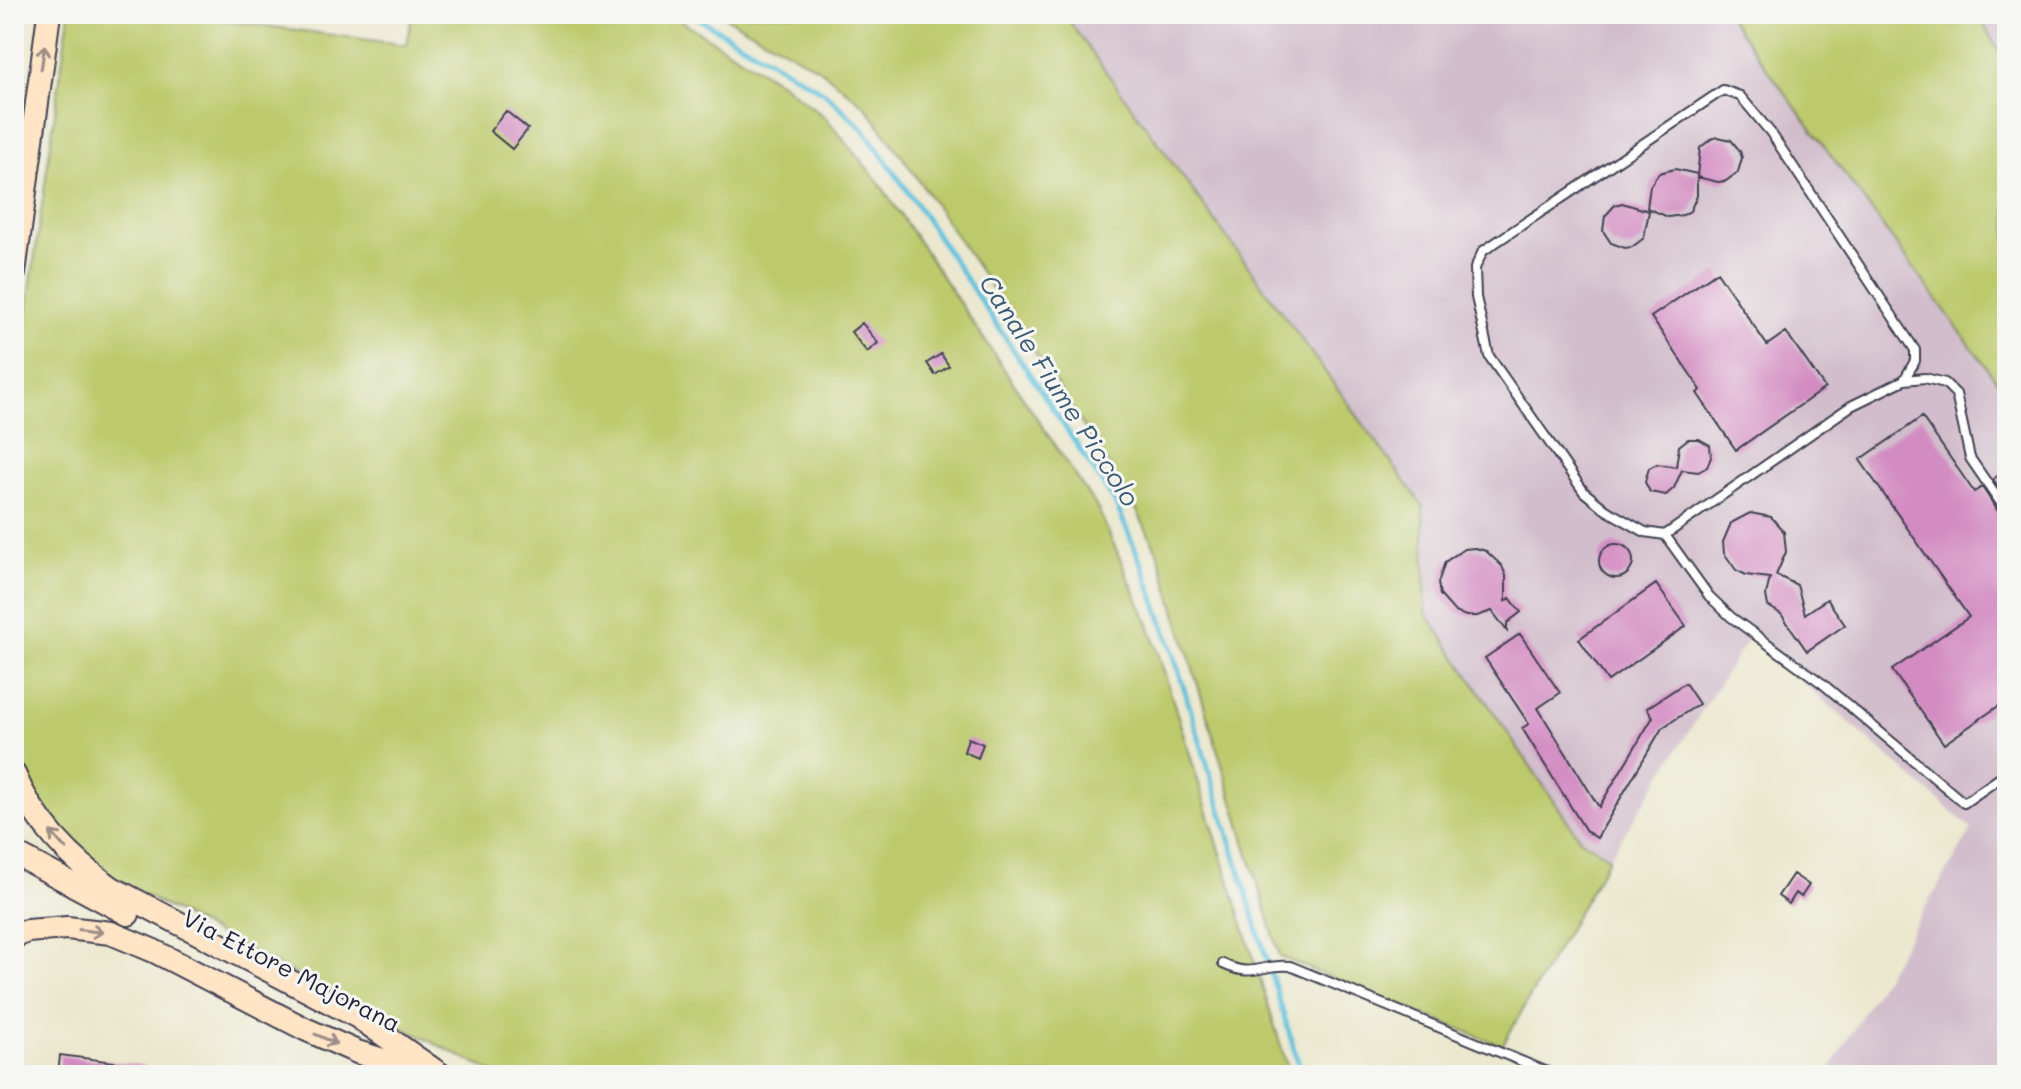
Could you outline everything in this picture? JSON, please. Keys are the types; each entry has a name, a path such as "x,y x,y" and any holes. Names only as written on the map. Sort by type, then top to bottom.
{"main road":[{"path":"14,273 49,14"},
{"path":"14,774 22,793 54,836 87,870 112,888 358,1017 440,1075"},
{"name":"Via Ettore Majorana","path":"14,853 440,1075"},
{"path":"14,937 27,931 67,928 111,933 154,951 305,1029 357,1052 430,1075"}],"lane":[{"path":"1904,380 1915,361 1915,350 1771,133 1740,96 1723,90 1483,251 1475,268 1476,297 1489,356 1584,492 1606,510 1645,532 1665,535 1851,406 1904,380 1925,378 1945,383 1956,394 1970,458 2007,512"},
{"path":"1665,535 1709,596 1731,617 1823,684 1964,803 2007,773"},
{"path":"1223,964 1239,972 1290,966 1555,1075"}],"shaded area":[{"path":"1078,14 1727,14 2007,395 2007,1075 1845,1075 1830,1069 1972,829 1749,636 1609,858 1580,839 1426,613 1423,506 1069,21"},
{"path":"1978,14 2007,14 2007,66"}],"green space":[{"path":"69,14 177,14 407,45 412,14 670,14 781,83 826,118 878,181 1099,511 1150,627 1290,1075 498,1075 245,949 92,867 27,788 14,753 14,403"},
{"path":"720,14 1078,14 1069,21 1423,506 1426,613 1580,839 1609,858 1502,1046 1280,957 1158,553 1133,503 1055,382 865,106 821,70"},
{"path":"1727,14 1978,14 2007,66 2007,395"}],"building":[{"path":"506,111 528,129 512,149 490,131"},
{"path":"1718,137 1731,140 1740,151 1742,158 1738,172 1726,181 1718,182 1697,177 1700,148"},
{"path":"1675,169 1697,174 1697,196 1690,211 1668,217 1647,208 1650,186 1659,173"},
{"path":"1622,203 1649,211 1644,238 1632,247 1611,243 1603,231 1605,216 1615,205"},
{"path":"1717,272 1767,345 1786,332 1825,388 1736,450 1697,393 1701,390 1651,317"},
{"path":"862,323 878,343 867,352 851,332"},
{"path":"941,354 949,366 935,375 927,363"},
{"path":"1922,417 1974,492 1982,487 2001,516 2007,519 2007,700 1944,744 1892,670 1969,617 1860,460"},
{"path":"1688,439 1699,439 1710,445 1711,457 1707,467 1698,472 1682,470 1674,488 1666,495 1650,492 1645,482 1649,468 1657,464 1676,467 1679,446"},
{"path":"2007,470 2007,500 1993,479"},
{"path":"1750,513 1771,517 1784,532 1786,552 1776,575 1797,585 1805,614 1827,599 1845,625 1807,651 1781,614 1768,606 1766,595 1770,578 1746,575 1736,570 1724,553 1723,542 1731,523"},
{"path":"1616,544 1628,549 1633,561 1628,573 1616,578 1604,573 1599,561 1604,549"},
{"path":"1464,549 1486,551 1502,566 1506,576 1506,601 1510,598 1521,612 1507,623 1507,631 1492,611 1466,616 1455,612 1440,595 1438,583 1445,562"},
{"path":"1656,584 1686,626 1608,681 1579,639"},
{"path":"1520,634 1560,693 1538,708 1599,807 1653,717 1647,708 1685,683 1699,704 1662,728 1597,838 1586,831 1522,728 1529,724 1485,658"},
{"path":"968,738 983,744 978,758 964,752"},
{"path":"1793,874 1809,885 1801,897 1796,893 1789,904 1778,896"},
{"path":"60,1055 145,1066 144,1075 58,1075"}],"waterway":[{"name":"Canale Fiume Piccolo","path":"691,14 825,93 863,129 1115,502 1143,567 1171,646 1302,1075"}]}
